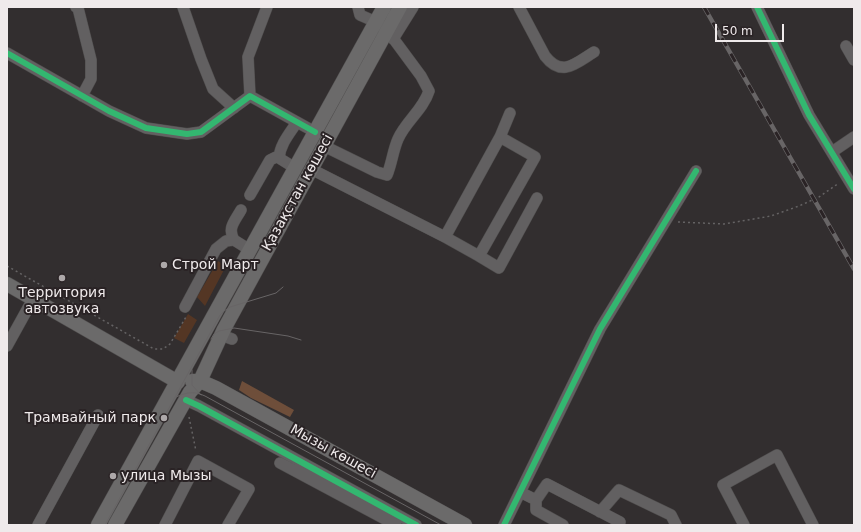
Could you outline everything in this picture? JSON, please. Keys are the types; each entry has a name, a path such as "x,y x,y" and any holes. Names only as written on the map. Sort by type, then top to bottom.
{"main road":[{"name":"Қазақстан көшесі","path":"98,525 315,132 386,30 384,7"},
{"name":"Қазақстан көшесі","path":"115,525 190,392 200,381 227,337 263,258 386,30 400,7"},
{"path":"315,132 324,146"},
{"path":"250,250 263,258"},
{"path":"7,284 178,382 200,381"},
{"path":"154,369 171,368 181,365 191,358"},
{"path":"154,369 161,378 164,388 164,406"},
{"name":"Мызы көшесі","path":"200,381 288,422 465,525"}],"street":[{"path":"76,7 78,8 91,60 91,79 82,96"},
{"path":"183,7 213,89 234,108"},
{"path":"250,96 248,57 267,7"},
{"path":"324,146 377,172 387,175 398,139 426,102 429,91 421,76 386,30 360,15 358,7"},
{"path":"386,30 413,7"},
{"path":"519,7 545,56 556,66 563,68 570,66 594,52"},
{"path":"757,7 809,116 854,188"},
{"path":"846,46 854,60"},
{"path":"7,53 109,111 146,128 187,134 201,132 250,96"},
{"path":"250,96 315,132"},
{"path":"445,237 500,137 510,114"},
{"path":"279,158 279,151 298,122"},
{"path":"479,256 535,157 500,137"},
{"path":"832,152 854,137"},
{"path":"250,195 270,160 276,157 295,168"},
{"path":"311,169 445,237 499,268 537,198"},
{"path":"504,525 600,328 696,171"},
{"path":"241,210 232,226 231,234 234,240 250,250"},
{"path":"186,310 216,249 226,241 234,240"},
{"path":"7,346 33,299"},
{"path":"186,400 416,525"},
{"path":"38,525 98,415"},
{"path":"744,525 723,484 777,455 813,525"},
{"path":"165,525 198,461 249,489 228,525"},
{"path":"280,463 396,525"},
{"path":"563,525 536,510 536,500 547,484 620,522"},
{"path":"600,512 619,490 671,515 676,525"},
{"path":"520,492 536,500"}],"path":[{"path":"666,221 724,224 772,216 819,197 847,177"},
{"path":"7,266 154,349 163,349 170,344 186,310"},
{"path":"186,400 198,461"}],"shaded area":[{"path":"218,261 226,266 205,306 197,297"},
{"path":"188,314 197,320 184,343 174,338"},
{"path":"242,381 294,410 290,417 251,398 239,390"}],"tram line":[{"path":"105,525 220,315 230,307 276,293 283,287"},
{"path":"211,339 214,334 219,331 234,328 288,336 301,340"},
{"path":"192,370 192,385 201,395"},
{"path":"176,397 190,393 197,393 205,396 441,525"}],"railway":[{"path":"704,7 854,269"}],"cycle path":[{"path":"757,7 809,115 854,189"},
{"path":"7,53 109,111 146,128 187,134 201,132 250,96 315,132"},
{"path":"504,525 600,329 696,171"},
{"path":"186,400 416,525"}],"place":[{"name":"Строй Март","path":"164,265"},
{"name":"Территория автозвука","path":"62,278"},
{"name":"Трамвайный парк","path":"164,418"},
{"name":"улица Мызы","path":"113,476"}]}
